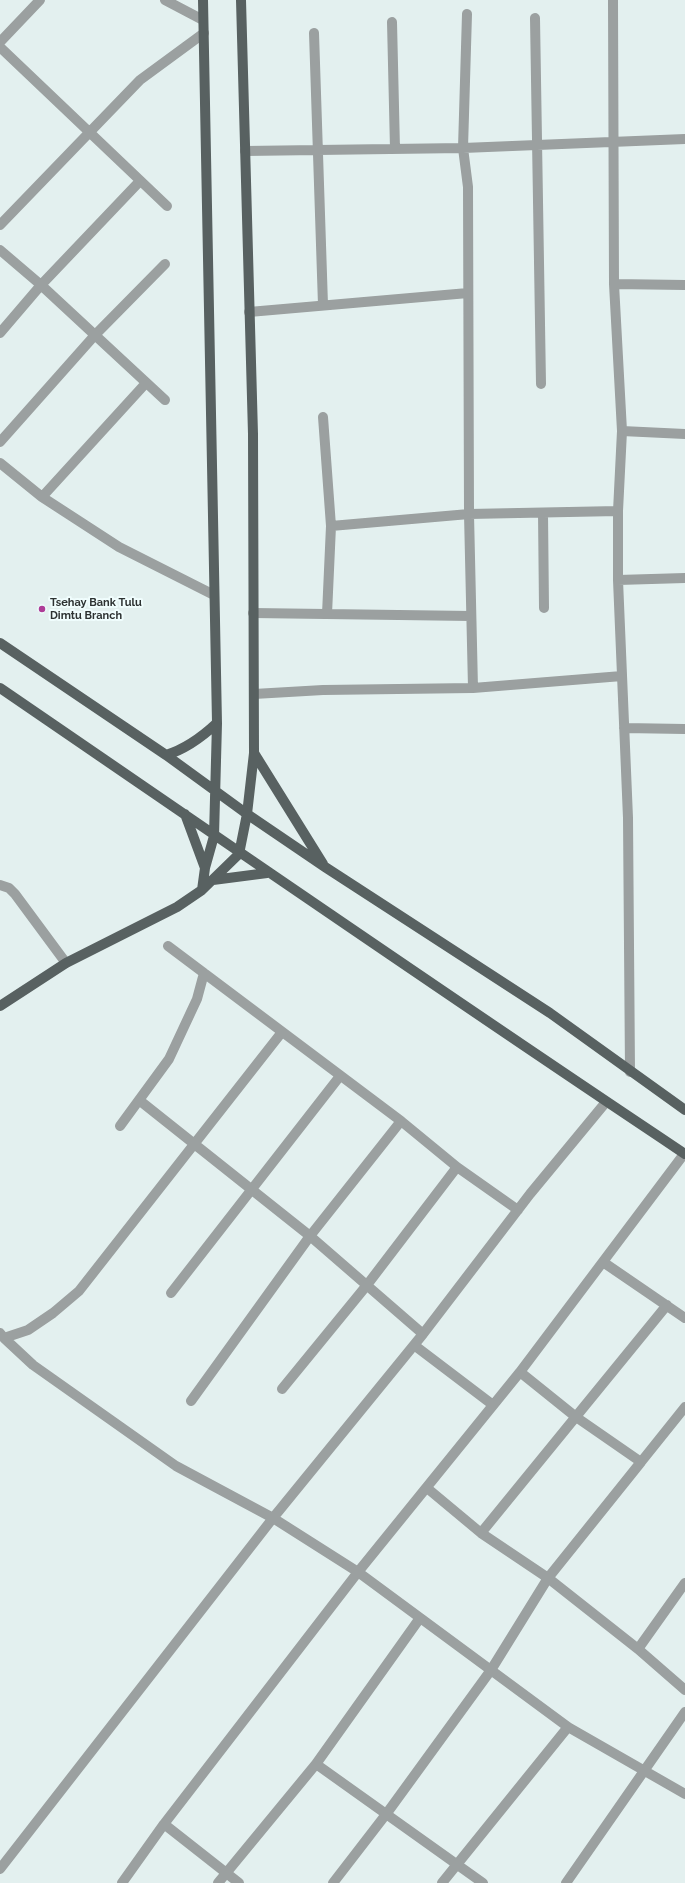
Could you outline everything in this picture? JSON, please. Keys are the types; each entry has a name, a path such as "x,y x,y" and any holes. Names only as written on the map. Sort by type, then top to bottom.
{"main road":[{"path":"202,890 205,868 214,836 217,723 203,0"},
{"path":"0,1006 66,964 164,915 202,890 239,854 247,814 254,753 253,434 241,0"},
{"path":"0,642 166,755 247,814 325,867 550,1014 685,1110"},
{"path":"0,688 153,794 185,814 239,854 684,1154"},
{"path":"166,755 188,745 202,736 217,723"},
{"path":"254,753 325,867"},
{"path":"185,814 205,868"},
{"path":"213,880 267,873"}],"street":[{"path":"0,42 40,0"},
{"path":"164,0 203,20"},
{"path":"613,0 614,284 622,432 618,511 618,580 628,818 630,1072"},
{"path":"467,14 463,148 468,187 469,514 473,688"},
{"path":"534,18 541,384"},
{"path":"392,22 394,149"},
{"path":"0,225 140,80 204,33"},
{"path":"314,33 323,305"},
{"path":"0,47 167,206"},
{"path":"245,151 463,148 685,139"},
{"path":"0,333 41,285 140,181"},
{"path":"0,250 41,285 165,400"},
{"path":"0,442 95,335 165,264"},
{"path":"614,284 685,285"},
{"path":"249,312 468,293"},
{"path":"42,497 146,383"},
{"path":"322,417 330,526 327,614"},
{"path":"622,432 685,434"},
{"path":"0,463 42,497 119,547 214,595"},
{"path":"330,526 469,514 618,511"},
{"path":"543,513 544,608"},
{"path":"618,580 685,578"},
{"path":"253,613 472,616"},
{"path":"254,694 323,690 473,688 622,676"},
{"path":"624,728 685,729"},
{"path":"0,885 9,888 15,894 66,964"},
{"path":"168,946 400,1121 457,1167 518,1210"},
{"path":"120,1126 169,1059 197,999 204,973"},
{"path":"2,1335 28,1330 53,1313 79,1291 282,1032"},
{"path":"171,1293 340,1076"},
{"path":"139,1100 310,1236 423,1334"},
{"path":"0,1869 273,1518 423,1334 518,1210 606,1102"},
{"path":"191,1401 310,1236 400,1121"},
{"path":"122,1883 164,1824 358,1572 520,1372 684,1154"},
{"path":"282,1389 367,1285 457,1167"},
{"path":"603,1262 685,1318"},
{"path":"481,1533 667,1305"},
{"path":"2,1335 33,1365 176,1466 273,1518 358,1572 568,1727 685,1794"},
{"path":"414,1345 494,1405"},
{"path":"520,1372 576,1417 641,1462"},
{"path":"333,1883 387,1813 491,1670 548,1578 685,1407"},
{"path":"427,1488 481,1533 548,1578 638,1649 685,1690"},
{"path":"638,1649 685,1583"},
{"path":"218,1883 316,1764 420,1618"},
{"path":"566,1883 685,1712"},
{"path":"442,1883 568,1727"},
{"path":"316,1764 387,1813 483,1883"},
{"path":"164,1824 239,1883"}],"place":[{"name":"Tsehay Bank Tulu Dimtu Branch","path":"42,609"}]}
